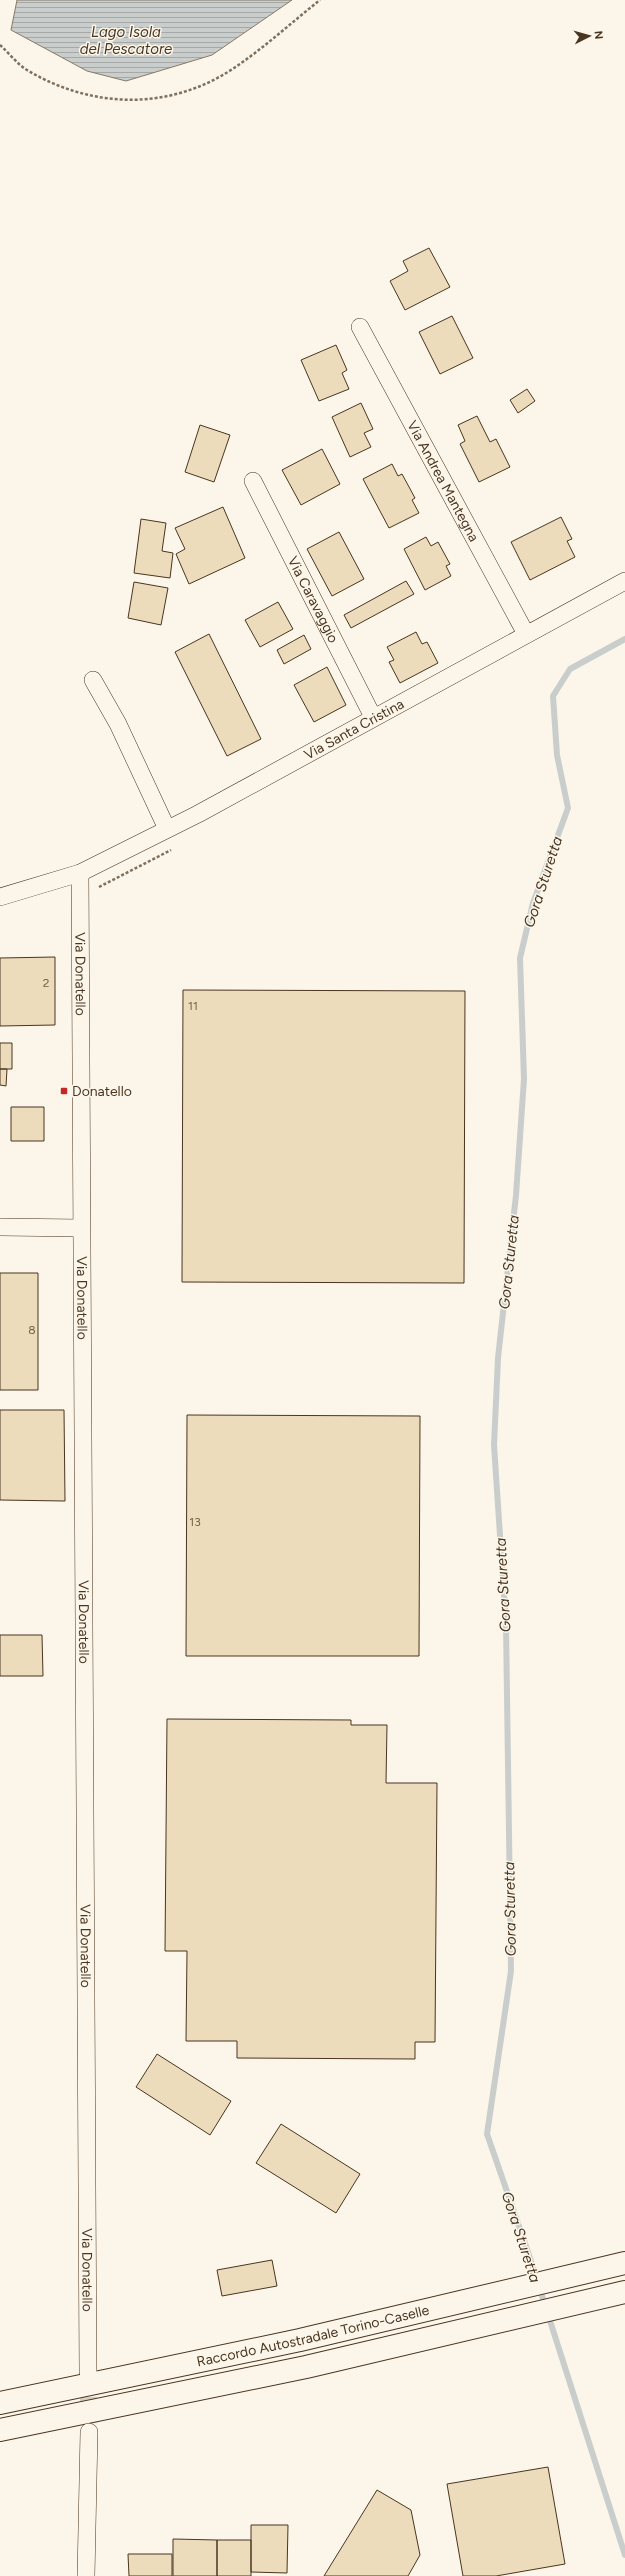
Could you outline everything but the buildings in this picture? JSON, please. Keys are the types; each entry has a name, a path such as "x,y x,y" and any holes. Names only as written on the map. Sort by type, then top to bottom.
{"highway":[{"name":"Raccordo Autostradale Torino-Caselle","path":"0,2403 300,2340 625,2263"},
{"name":"Raccordo Autostradale Torino-Caselle","path":"0,2430 306,2367 625,2292"}],"street":[{"name":"Via Andrea Mantegna","path":"360,326 526,634"},
{"name":"Via Caravaggio","path":"253,481 373,717"},
{"name":"Via Santa Cristina","path":"0,898 80,873 167,829 625,581"},
{"path":"93,680 118,724 167,829"},
{"name":"Via Donatello","path":"80,873 88,2372"},
{"path":"0,1227 81,1228"},
{"path":"86,2576 89,2432"}],"path":[{"path":"0,45 26,69 75,93 134,101 184,94 234,68 320,0"}],"water":[{"name":"Lago Isola del Pescatore","path":"17,0 292,0 212,55 126,81 87,71 11,30"}],"waterway":[{"name":"Gora Sturetta","path":"625,639 570,669 553,696 557,755 568,808 533,903 520,958 524,1079 516,1195 498,1358 494,1445 506,1626 511,1971 487,2134 528,2252 625,2555"}],"tunnel":[{"path":"88,2372 89,2423"}],"place":[{"name":"Donatello","path":"64,1091"}]}
